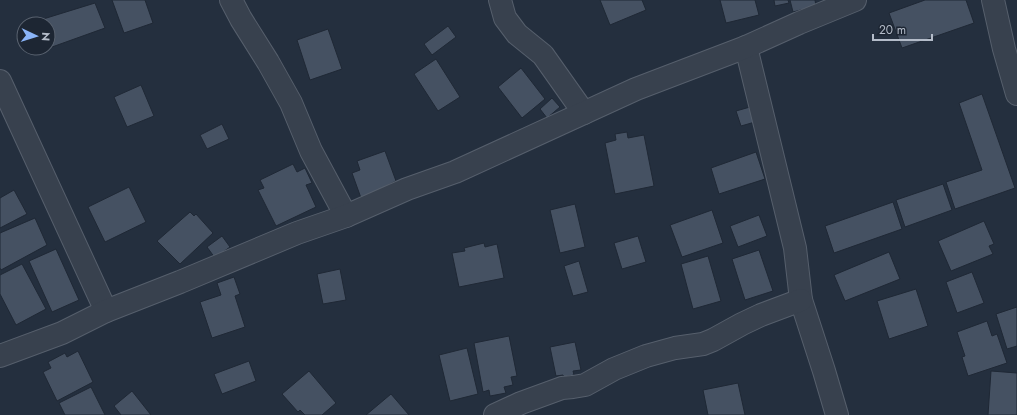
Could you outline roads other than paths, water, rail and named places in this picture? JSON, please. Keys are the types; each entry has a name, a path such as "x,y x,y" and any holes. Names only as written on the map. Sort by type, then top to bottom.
{"street":[{"path":"231,0 291,103 311,150 346,216"},
{"path":"500,0 504,18 517,34 543,55 584,113"},
{"path":"0,356 62,333 106,311 297,233 346,216 407,189 455,172 636,89 746,47 855,0"},
{"path":"993,0 1004,49 1017,94"},
{"path":"746,47 795,248 801,300 837,415"},
{"path":"0,81 106,311"},
{"path":"495,415 521,403 562,388 585,385 614,369 646,356 675,348 703,344 762,315 801,300"}]}
